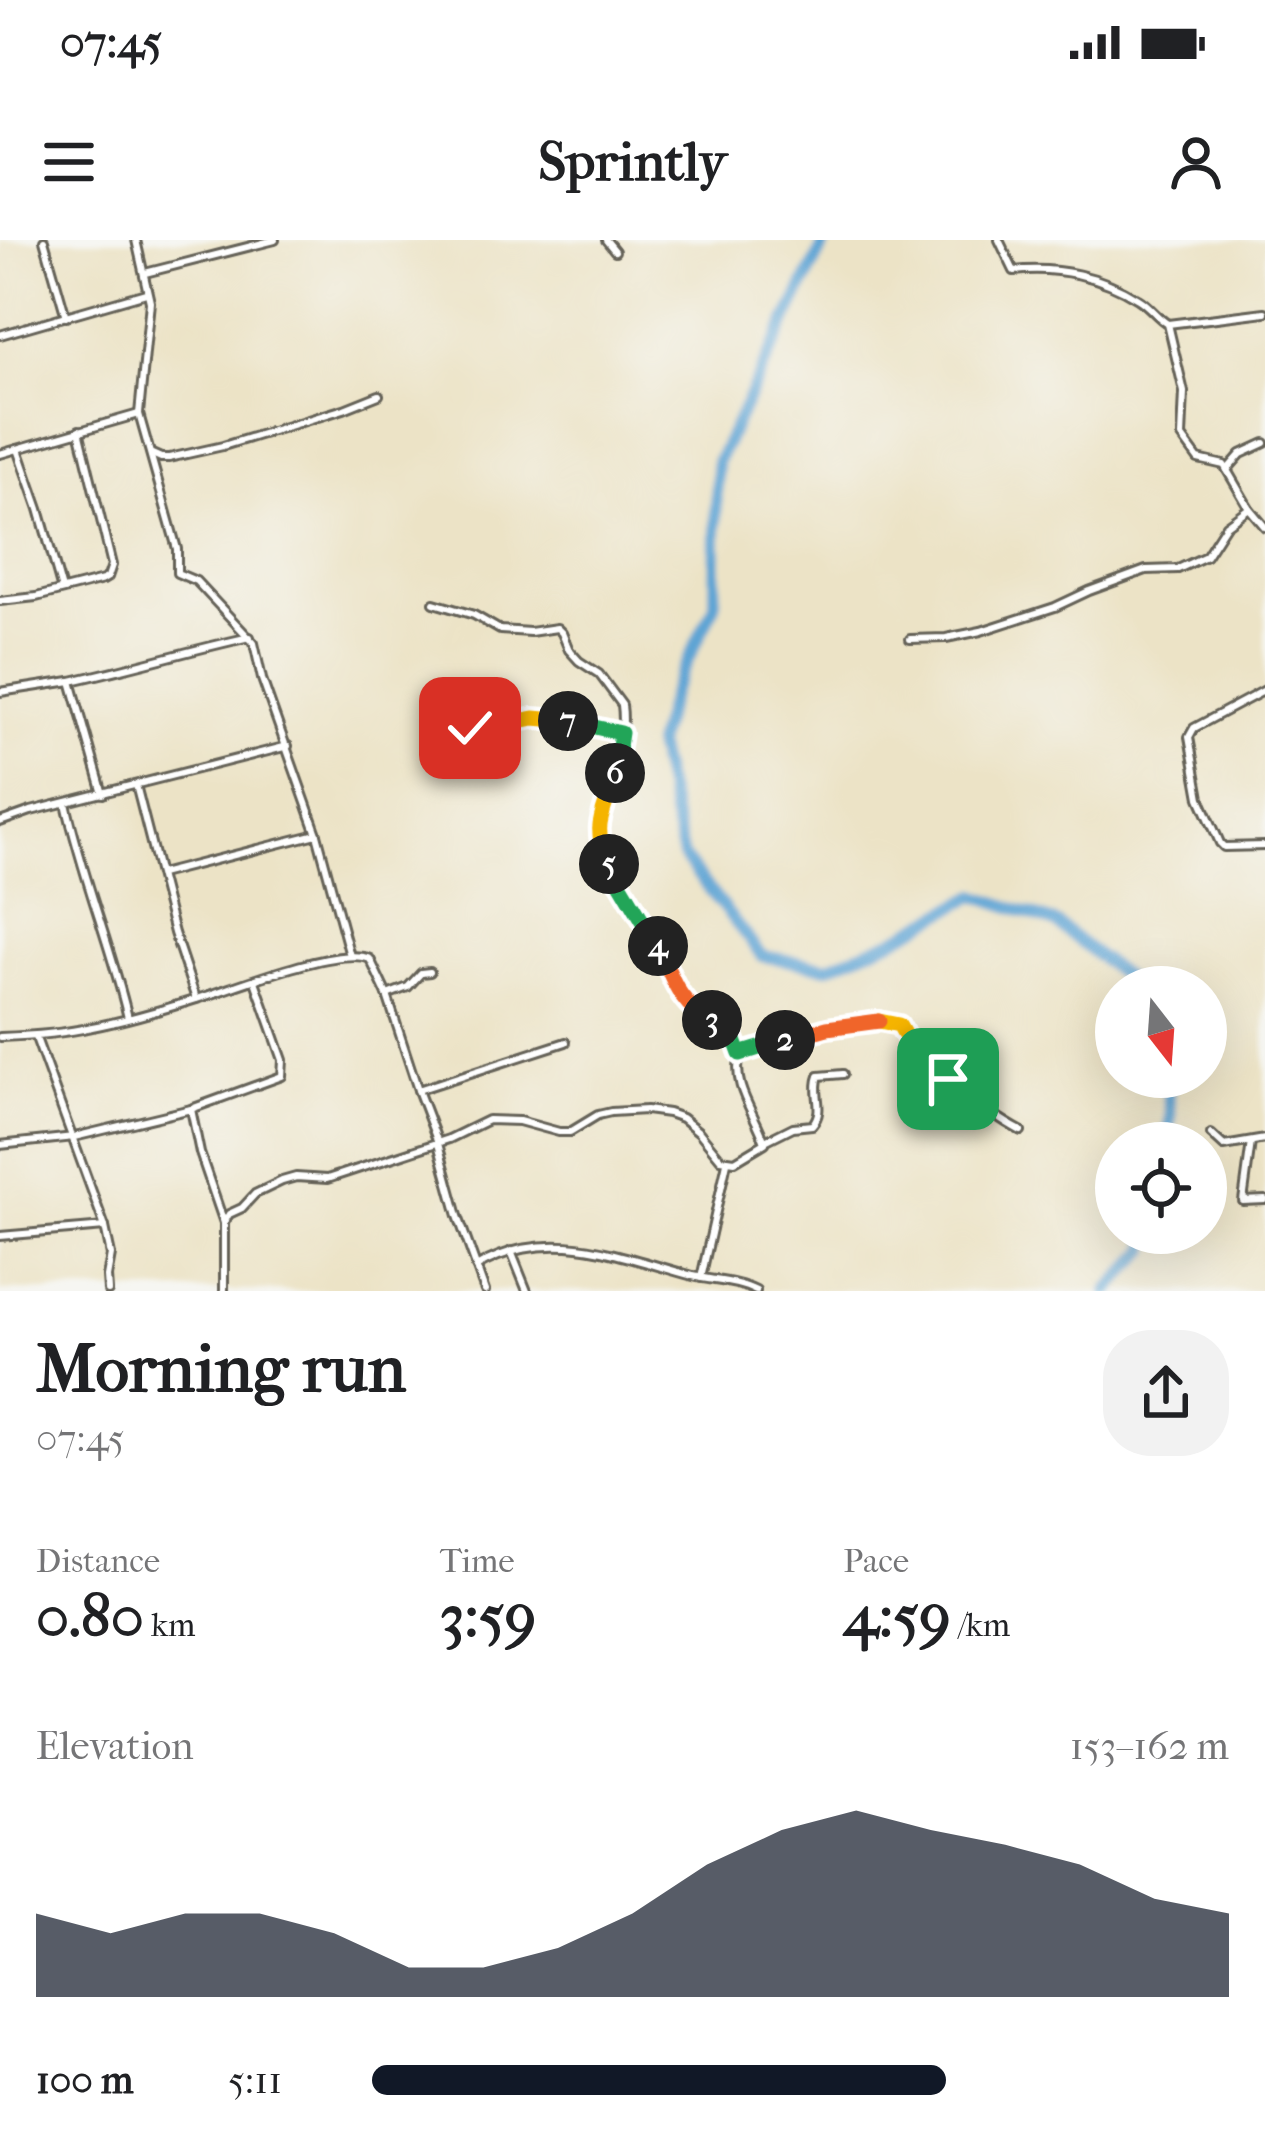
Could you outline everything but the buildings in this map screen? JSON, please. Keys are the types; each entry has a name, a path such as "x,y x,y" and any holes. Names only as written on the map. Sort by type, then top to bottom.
{"street":[{"path":"44,240 66,318"},
{"path":"136,240 150,302 140,414 177,549 178,574 196,581 250,638 316,834 350,956"},
{"path":"143,273 275,240"},
{"path":"606,240 616,251"},
{"path":"999,240 1014,271 1099,278 1144,302 1168,324 1265,312"},
{"path":"0,335 146,292"},
{"path":"1168,324 1184,392 1182,437 1198,459 1220,462 1265,527"},
{"path":"149,452 170,458 224,446 379,395"},
{"path":"0,454 140,414"},
{"path":"0,602 108,577 112,565 79,430"},
{"path":"1227,470 1241,454 1265,443"},
{"path":"18,449 62,590"},
{"path":"910,639 981,631 1146,570 1178,569 1206,556 1226,525 1249,508"},
{"path":"434,603 473,615 500,630 560,630 569,650 599,674 623,707 613,784 598,829 600,844 617,880 650,928 686,1005 732,1032 740,1054 740,1086 765,1141 741,1159 727,1162"},
{"path":"0,692 118,671 183,651 250,638"},
{"path":"70,681 103,794"},
{"path":"1265,690 1194,728 1189,736 1200,798 1220,842 1224,847 1265,846"},
{"path":"462,723 479,729 534,718 590,724 621,733"},
{"path":"0,822 288,746"},
{"path":"136,785 196,999"},
{"path":"66,803 128,1018"},
{"path":"160,874 316,834"},
{"path":"0,1037 91,1028 294,967 350,956 370,959 387,995 484,1291"},
{"path":"387,995 430,972"},
{"path":"0,1145 74,1137 191,1108 274,1080 284,1072 283,1060 255,980"},
{"path":"740,1054 827,1028 896,1023 925,1062 988,1112 1021,1131"},
{"path":"36,1036 105,1227 111,1255 108,1291"},
{"path":"418,1090 566,1042"},
{"path":"765,1141 793,1127 812,1125 820,1109 819,1076 843,1074"},
{"path":"191,1108 200,1153 224,1223 224,1291"},
{"path":"224,1223 255,1194 282,1181 327,1179 488,1120 570,1132 598,1115 646,1110 682,1118 727,1162"},
{"path":"1227,1146 1265,1139"},
{"path":"1251,1142 1244,1201 1265,1200"},
{"path":"701,1278 727,1162"},
{"path":"0,1236 105,1227"},
{"path":"476,1267 511,1251 574,1244 756,1291"},
{"path":"511,1251 527,1291"}],"waterway":[{"path":"826,240 717,462 715,605 672,692 656,745 683,857 762,956 827,967 895,939 976,895 1056,923 1110,966"},
{"path":"1169,1098 1170,1122"},
{"path":"1108,1291 1143,1254"}],"route":[{"path":"470,728 534,718 590,724 621,733 613,784 598,829 600,844 617,880 650,928 686,1005 732,1032 740,1054 827,1028 881,1021 901,1026 922,1060 948,1079"}]}
